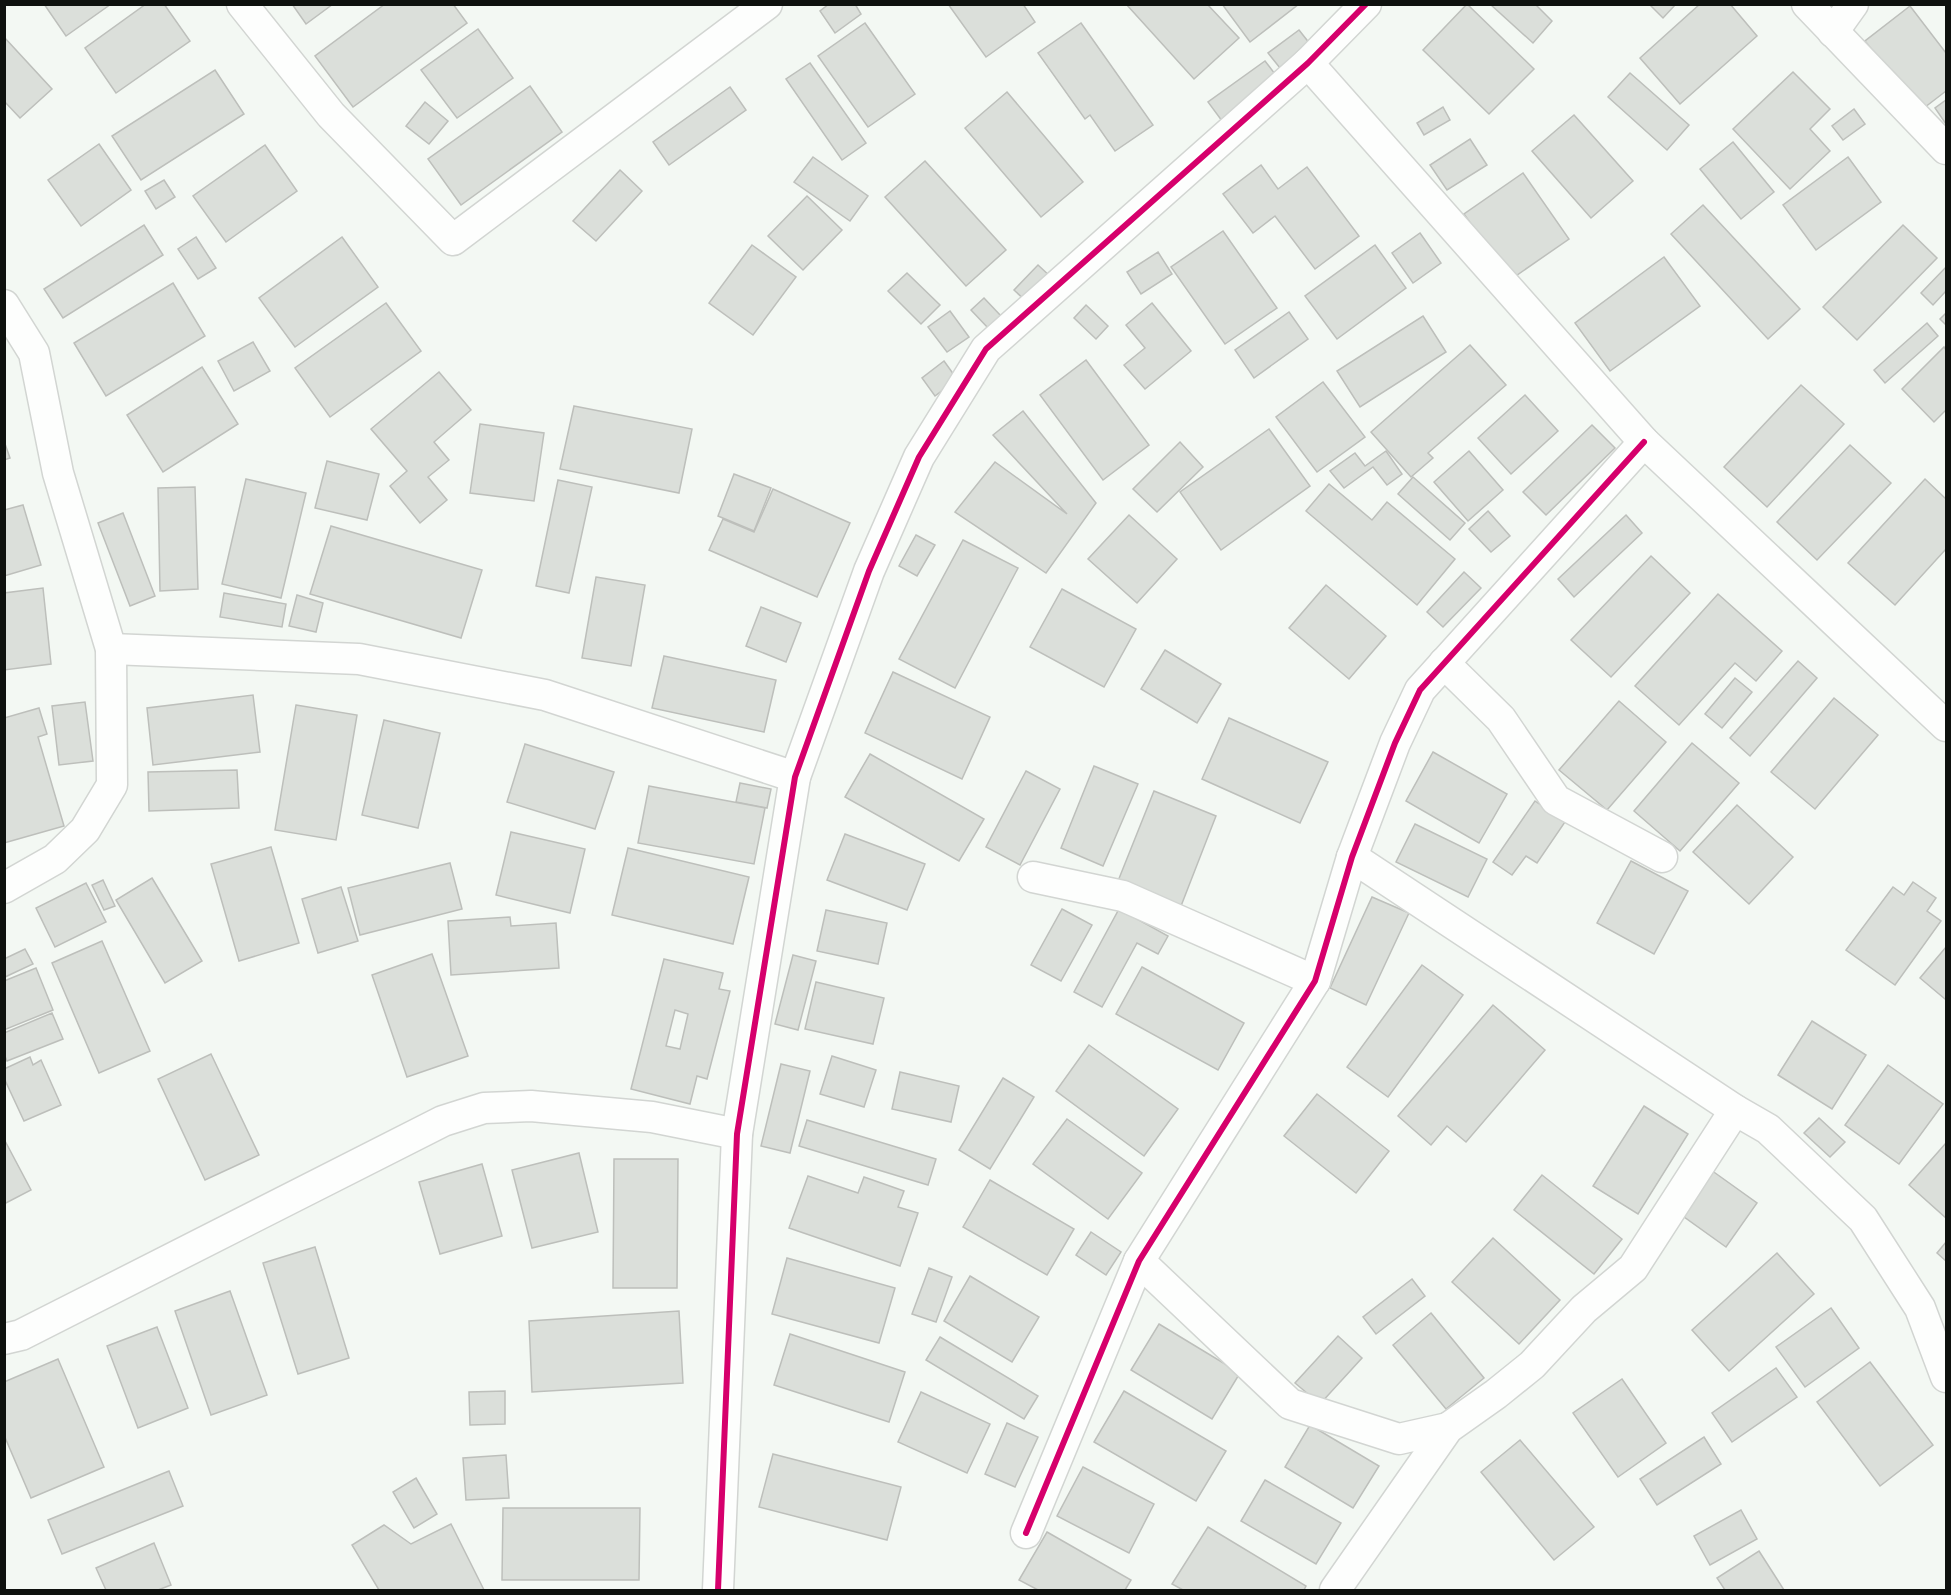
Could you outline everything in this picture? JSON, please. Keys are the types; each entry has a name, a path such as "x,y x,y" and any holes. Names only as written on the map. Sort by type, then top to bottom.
{"street":[{"path":"242,4 331,115 453,240 756,8"},
{"path":"717,1590 737,1134 795,777 869,571 919,457 986,349 1308,63 1366,4"},
{"path":"1807,4 1947,149"},
{"path":"1833,32 1853,4"},
{"path":"1308,63 1644,442 1947,726"},
{"path":"4,305 34,353 58,473 111,649 112,785 85,830 62,852 4,888"},
{"path":"1026,1533 1139,1262 1315,981 1352,857 1395,743 1420,690 1644,442"},
{"path":"111,649 359,659 545,695 795,777"},
{"path":"1444,663 1501,719 1556,800 1662,856"},
{"path":"1352,857 1735,1110 1768,1129 1863,1219 1920,1308 1947,1377"},
{"path":"1033,877 1123,896 1315,981"},
{"path":"4,1339 21,1335 443,1121 484,1108 531,1106 652,1117 737,1134"},
{"path":"1335,1590 1448,1428 1532,1365 1584,1309 1633,1268 1735,1110"},
{"path":"1139,1262 1290,1404 1399,1439 1448,1428"}],"building":[{"path":"44,4 111,4 66,36"},
{"path":"146,4 164,4 190,41 116,93 85,48"},
{"path":"292,4 333,4 306,24"},
{"path":"385,4 453,4 467,23 353,107 315,56"},
{"path":"829,4 855,4 861,14 835,33 820,11"},
{"path":"948,4 1023,4 1035,22 986,57"},
{"path":"1126,4 1207,4 1239,38 1194,79"},
{"path":"1222,4 1299,4 1250,42"},
{"path":"1467,4 1534,69 1489,114 1423,50"},
{"path":"1490,4 1535,4 1552,21 1533,43"},
{"path":"1649,4 1676,4 1663,18"},
{"path":"1700,4 1730,4 1757,36 1680,104 1640,58"},
{"path":"1910,6 1946,53 1946,91 1920,111 1865,41"},
{"path":"865,23 915,94 868,127 818,56"},
{"path":"1081,23 1153,125 1115,151 1090,115 1085,119 1038,53"},
{"path":"478,29 513,78 457,118 421,70"},
{"path":"1299,30 1314,49 1284,73 1268,53"},
{"path":"4,37 52,89 20,118 4,101"},
{"path":"1265,61 1282,83 1225,125 1208,102"},
{"path":"810,63 866,143 842,160 786,79"},
{"path":"215,70 244,114 141,180 112,136"},
{"path":"1793,72 1830,109 1810,129 1830,151 1790,189 1733,129"},
{"path":"1630,73 1689,125 1667,150 1608,97"},
{"path":"530,86 562,132 461,205 428,159"},
{"path":"730,87 746,110 669,165 653,142"},
{"path":"1007,92 1083,182 1041,217 965,128"},
{"path":"1946,100 1946,124 1935,108"},
{"path":"425,102 448,121 429,144 406,126"},
{"path":"1443,107 1450,120 1424,135 1417,123"},
{"path":"1854,109 1865,124 1843,140 1832,126"},
{"path":"1574,115 1633,181 1591,218 1532,151"},
{"path":"1470,139 1487,165 1447,190 1430,165"},
{"path":"1733,142 1774,192 1741,219 1700,169"},
{"path":"99,144 131,190 81,226 48,180"},
{"path":"265,145 297,191 226,242 193,196"},
{"path":"813,157 868,196 850,221 794,182"},
{"path":"1848,157 1881,202 1816,250 1783,205"},
{"path":"925,161 1006,250 966,286 885,197"},
{"path":"1261,165 1278,189 1307,167 1359,236 1315,269 1275,216 1253,233 1223,194"},
{"path":"620,170 642,191 596,241 573,221"},
{"path":"1523,173 1569,239 1510,280 1464,214"},
{"path":"164,180 175,197 156,209 145,191"},
{"path":"807,196 842,230 803,270 768,236"},
{"path":"1703,205 1800,309 1768,339 1671,234"},
{"path":"144,225 163,255 63,318 44,289"},
{"path":"1903,225 1937,258 1857,340 1823,307"},
{"path":"1223,231 1277,308 1225,344 1171,267"},
{"path":"1420,233 1441,263 1413,283 1392,253"},
{"path":"196,237 216,268 198,279 178,249"},
{"path":"342,237 378,287 295,347 259,298"},
{"path":"752,245 796,277 753,335 709,303"},
{"path":"1375,245 1406,288 1337,339 1305,296"},
{"path":"1158,252 1172,274 1141,294 1127,272"},
{"path":"1664,257 1700,306 1610,371 1575,323"},
{"path":"1038,265 1052,278 1028,303 1014,290"},
{"path":"1946,267 1946,291 1933,305 1921,293"},
{"path":"907,273 940,305 921,324 888,291"},
{"path":"173,283 205,336 106,396 74,343"},
{"path":"984,298 1001,316 988,328 971,310"},
{"path":"386,303 421,351 330,417 295,368"},
{"path":"1152,303 1191,351 1145,389 1124,365 1145,348 1126,325"},
{"path":"1086,305 1108,326 1096,339 1074,318"},
{"path":"950,311 969,337 947,352 928,327"},
{"path":"1289,312 1308,339 1254,378 1235,350"},
{"path":"1946,313 1946,325 1940,319"},
{"path":"1423,316 1446,352 1360,407 1337,371"},
{"path":"1927,323 1938,336 1885,383 1874,370"},
{"path":"253,342 270,371 234,391 218,361"},
{"path":"1470,345 1506,385 1428,453 1433,458 1411,477 1371,432"},
{"path":"1944,347 1946,350 1946,410 1934,422 1902,389"},
{"path":"1086,360 1149,445 1103,480 1040,395"},
{"path":"944,361 957,379 935,396 922,378"},
{"path":"202,367 238,424 163,472 127,415"},
{"path":"439,372 471,410 434,442 449,460 428,477 447,500 420,523 390,486 407,471 371,429"},
{"path":"1323,382 1365,437 1317,472 1276,417"},
{"path":"1801,385 1844,424 1767,507 1724,467"},
{"path":"1525,395 1558,431 1511,474 1478,438"},
{"path":"574,406 692,429 679,493 560,469"},
{"path":"1023,411 1096,503 1046,573 955,512 995,462 1067,514 993,435"},
{"path":"480,424 544,433 534,501 470,493"},
{"path":"1592,425 1615,448 1546,515 1523,492"},
{"path":"1269,429 1310,486 1221,550 1180,492"},
{"path":"4,441 10,458 4,460"},
{"path":"1180,442 1203,467 1157,512 1133,489"},
{"path":"1850,445 1891,483 1817,560 1777,522"},
{"path":"1386,451 1402,474 1387,485 1373,467 1344,488 1330,471 1355,453 1365,466"},
{"path":"1469,451 1503,490 1468,521 1434,482"},
{"path":"327,461 379,474 367,520 315,508"},
{"path":"734,474 771,488 754,531 718,516"},
{"path":"1413,477 1465,523 1450,540 1398,494"},
{"path":"246,479 306,493 281,598 222,584"},
{"path":"1925,479 1946,499 1946,549 1895,605 1848,563"},
{"path":"558,480 592,487 569,593 536,586"},
{"path":"1329,484 1372,520 1387,502 1455,559 1417,605 1306,511"},
{"path":"195,487 198,589 160,591 158,488"},
{"path":"773,489 850,523 817,597 709,550 723,519 754,532"},
{"path":"23,505 41,565 4,576 4,510"},
{"path":"1488,511 1510,536 1491,552 1469,529"},
{"path":"123,513 155,596 130,606 98,523"},
{"path":"1129,515 1177,559 1137,603 1088,559"},
{"path":"1626,515 1642,533 1574,597 1558,579"},
{"path":"331,526 482,570 461,638 310,594"},
{"path":"916,535 935,545 917,576 899,566"},
{"path":"963,540 1018,568 955,688 899,659"},
{"path":"1651,556 1690,593 1611,677 1571,640"},
{"path":"1464,572 1481,588 1443,627 1427,612"},
{"path":"596,577 645,585 631,666 582,658"},
{"path":"1326,585 1386,636 1349,679 1289,628"},
{"path":"43,588 51,664 4,670 4,593"},
{"path":"1062,589 1136,629 1104,687 1030,647"},
{"path":"224,593 286,604 282,627 220,617"},
{"path":"1718,594 1782,651 1756,681 1735,663 1679,725 1635,686"},
{"path":"297,595 323,603 316,632 289,626"},
{"path":"761,607 801,623 786,662 746,646"},
{"path":"1165,650 1221,684 1197,723 1141,689"},
{"path":"664,656 776,680 764,732 652,708"},
{"path":"1798,661 1817,678 1750,756 1730,738"},
{"path":"893,672 990,717 962,779 865,733"},
{"path":"1735,678 1752,692 1722,728 1705,714"},
{"path":"253,695 260,752 153,765 147,708"},
{"path":"1834,698 1878,735 1815,809 1771,772"},
{"path":"1619,701 1666,742 1607,810 1559,770"},
{"path":"85,702 93,761 59,765 52,706"},
{"path":"296,705 357,715 336,840 275,830"},
{"path":"39,708 47,734 38,737 64,826 4,843 4,718"},
{"path":"1229,718 1328,762 1300,823 1202,779"},
{"path":"384,720 440,733 418,828 362,815"},
{"path":"1692,743 1739,783 1680,851 1634,811"},
{"path":"525,744 614,772 595,829 507,802"},
{"path":"1433,752 1507,794 1479,843 1406,801"},
{"path":"870,754 984,819 959,861 845,797"},
{"path":"1094,766 1138,784 1103,866 1061,848"},
{"path":"237,770 239,808 149,811 148,772"},
{"path":"1026,771 1060,789 1020,865 986,847"},
{"path":"740,783 771,789 767,808 736,802"},
{"path":"649,786 765,808 754,864 638,843"},
{"path":"1154,791 1216,816 1181,906 1118,881"},
{"path":"1535,801 1565,822 1537,863 1526,856 1512,875 1493,862"},
{"path":"1737,805 1793,857 1749,904 1693,852"},
{"path":"1415,824 1487,859 1468,897 1396,862"},
{"path":"511,832 585,849 570,913 496,895"},
{"path":"845,834 925,864 907,910 827,880"},
{"path":"271,847 299,943 239,961 211,864"},
{"path":"628,848 749,877 733,944 612,915"},
{"path":"1631,861 1688,891 1654,954 1597,923"},
{"path":"450,863 462,909 360,935 348,888"},
{"path":"152,878 202,961 165,983 116,900"},
{"path":"103,880 115,906 104,910 92,885"},
{"path":"1913,882 1936,898 1927,911 1941,921 1895,985 1846,950 1893,887 1904,895"},
{"path":"86,883 106,922 55,947 36,908"},
{"path":"341,887 358,941 318,953 302,899"},
{"path":"1372,897 1409,913 1366,1005 1330,988"},
{"path":"1062,909 1092,925 1061,981 1031,965"},
{"path":"1119,909 1168,936 1158,954 1137,943 1102,1007 1074,992"},
{"path":"826,910 887,923 878,964 817,951"},
{"path":"510,917 511,926 556,923 559,968 451,975 448,921"},
{"path":"102,941 150,1051 99,1073 52,963"},
{"path":"1946,947 1946,998 1945,999 1920,978"},
{"path":"25,949 33,964 5,977 4,959"},
{"path":"432,954 468,1056 407,1077 372,975"},
{"path":"793,955 816,961 798,1030 775,1024"},
{"path":"664,959 723,973 719,989 730,991 707,1079 697,1076 690,1104 631,1089","holes":["675,1010 688,1014 680,1049 666,1046"]},
{"path":"1422,965 1463,995 1388,1097 1347,1067"},
{"path":"1142,967 1244,1023 1218,1070 1116,1014"},
{"path":"36,968 53,1010 4,1030 4,981"},
{"path":"816,982 884,998 873,1044 805,1029"},
{"path":"1493,1005 1545,1050 1466,1142 1447,1126 1431,1145 1398,1116"},
{"path":"52,1013 63,1039 7,1061 4,1054 4,1033"},
{"path":"1812,1021 1866,1055 1832,1109 1778,1075"},
{"path":"1089,1045 1178,1109 1144,1156 1056,1091"},
{"path":"211,1054 259,1155 205,1180 158,1079"},
{"path":"832,1056 876,1070 864,1107 820,1094"},
{"path":"30,1057 33,1065 41,1060 61,1105 24,1121 4,1078 4,1069"},
{"path":"781,1064 810,1071 790,1153 761,1146"},
{"path":"1888,1065 1943,1104 1899,1164 1845,1125"},
{"path":"900,1072 959,1086 951,1122 892,1109"},
{"path":"1003,1078 1034,1097 990,1169 959,1150"},
{"path":"1317,1094 1389,1151 1356,1193 1284,1136"},
{"path":"1644,1106 1688,1134 1638,1214 1593,1186"},
{"path":"1819,1118 1845,1142 1830,1157 1804,1133"},
{"path":"1067,1119 1142,1173 1108,1219 1033,1164"},
{"path":"807,1120 936,1159 928,1185 799,1146"},
{"path":"4,1139 31,1190 4,1204"},
{"path":"1946,1143 1946,1218 1909,1185"},
{"path":"579,1153 598,1232 532,1248 512,1170"},
{"path":"614,1159 678,1159 677,1288 613,1288"},
{"path":"482,1164 502,1236 440,1254 419,1182"},
{"path":"1711,1170 1757,1203 1726,1247 1680,1214"},
{"path":"1542,1175 1622,1239 1594,1274 1514,1210"},
{"path":"808,1176 858,1193 864,1177 904,1191 898,1207 918,1213 900,1266 789,1228"},
{"path":"990,1180 1074,1229 1047,1275 963,1227"},
{"path":"1091,1232 1121,1252 1106,1275 1076,1255"},
{"path":"1493,1238 1560,1300 1519,1344 1452,1282"},
{"path":"1946,1242 1946,1261 1937,1253"},
{"path":"315,1247 349,1358 298,1374 263,1263"},
{"path":"1777,1253 1814,1294 1729,1371 1692,1330"},
{"path":"787,1258 895,1288 879,1343 772,1314"},
{"path":"929,1268 952,1277 936,1322 912,1314"},
{"path":"970,1276 1039,1317 1012,1362 944,1321"},
{"path":"1412,1279 1425,1296 1376,1334 1363,1317"},
{"path":"230,1291 267,1395 211,1415 175,1311"},
{"path":"1831,1308 1859,1348 1805,1387 1776,1347"},
{"path":"679,1311 683,1383 532,1392 529,1321"},
{"path":"1431,1313 1484,1378 1446,1409 1393,1345"},
{"path":"1159,1324 1240,1373 1212,1419 1131,1370"},
{"path":"157,1327 188,1408 138,1428 107,1346"},
{"path":"790,1334 905,1372 889,1422 774,1385"},
{"path":"1338,1336 1362,1358 1320,1404 1295,1383"},
{"path":"940,1337 1038,1396 1024,1419 926,1360"},
{"path":"58,1359 104,1467 31,1498 4,1435 4,1382"},
{"path":"1870,1362 1933,1445 1880,1486 1817,1402"},
{"path":"1776,1368 1797,1397 1732,1442 1712,1413"},
{"path":"1622,1379 1666,1443 1618,1477 1573,1413"},
{"path":"505,1391 505,1424 470,1425 469,1392"},
{"path":"1124,1391 1226,1451 1196,1501 1094,1442"},
{"path":"921,1392 990,1424 967,1473 898,1442"},
{"path":"1007,1423 1038,1437 1015,1487 985,1474"},
{"path":"1310,1425 1379,1466 1353,1508 1285,1467"},
{"path":"1704,1437 1721,1464 1657,1505 1640,1479"},
{"path":"1520,1440 1594,1527 1554,1560 1481,1472"},
{"path":"773,1454 901,1487 887,1540 759,1507"},
{"path":"506,1455 509,1498 466,1500 463,1458"},
{"path":"1083,1467 1154,1504 1129,1553 1057,1516"},
{"path":"169,1471 183,1506 62,1554 48,1520"},
{"path":"416,1478 437,1514 414,1528 393,1492"},
{"path":"1265,1480 1341,1523 1316,1564 1241,1521"},
{"path":"503,1508 640,1508 639,1580 502,1580"},
{"path":"1741,1510 1757,1539 1710,1565 1694,1536"},
{"path":"451,1524 484,1590 379,1590 352,1545 384,1525 411,1544"},
{"path":"1208,1527 1306,1586 1304,1590 1183,1590 1172,1584"},
{"path":"1047,1532 1131,1580 1125,1590 1038,1590 1019,1580"},
{"path":"154,1543 171,1585 158,1590 106,1590 96,1568"},
{"path":"1759,1551 1784,1590 1725,1590 1717,1578"}],"cycle path":[{"path":"718,1590 737,1134 795,777 869,571 919,457 986,349 1308,63 1366,4"},
{"path":"1026,1533 1139,1261 1315,981 1352,857 1395,743 1420,690 1644,442"}]}
